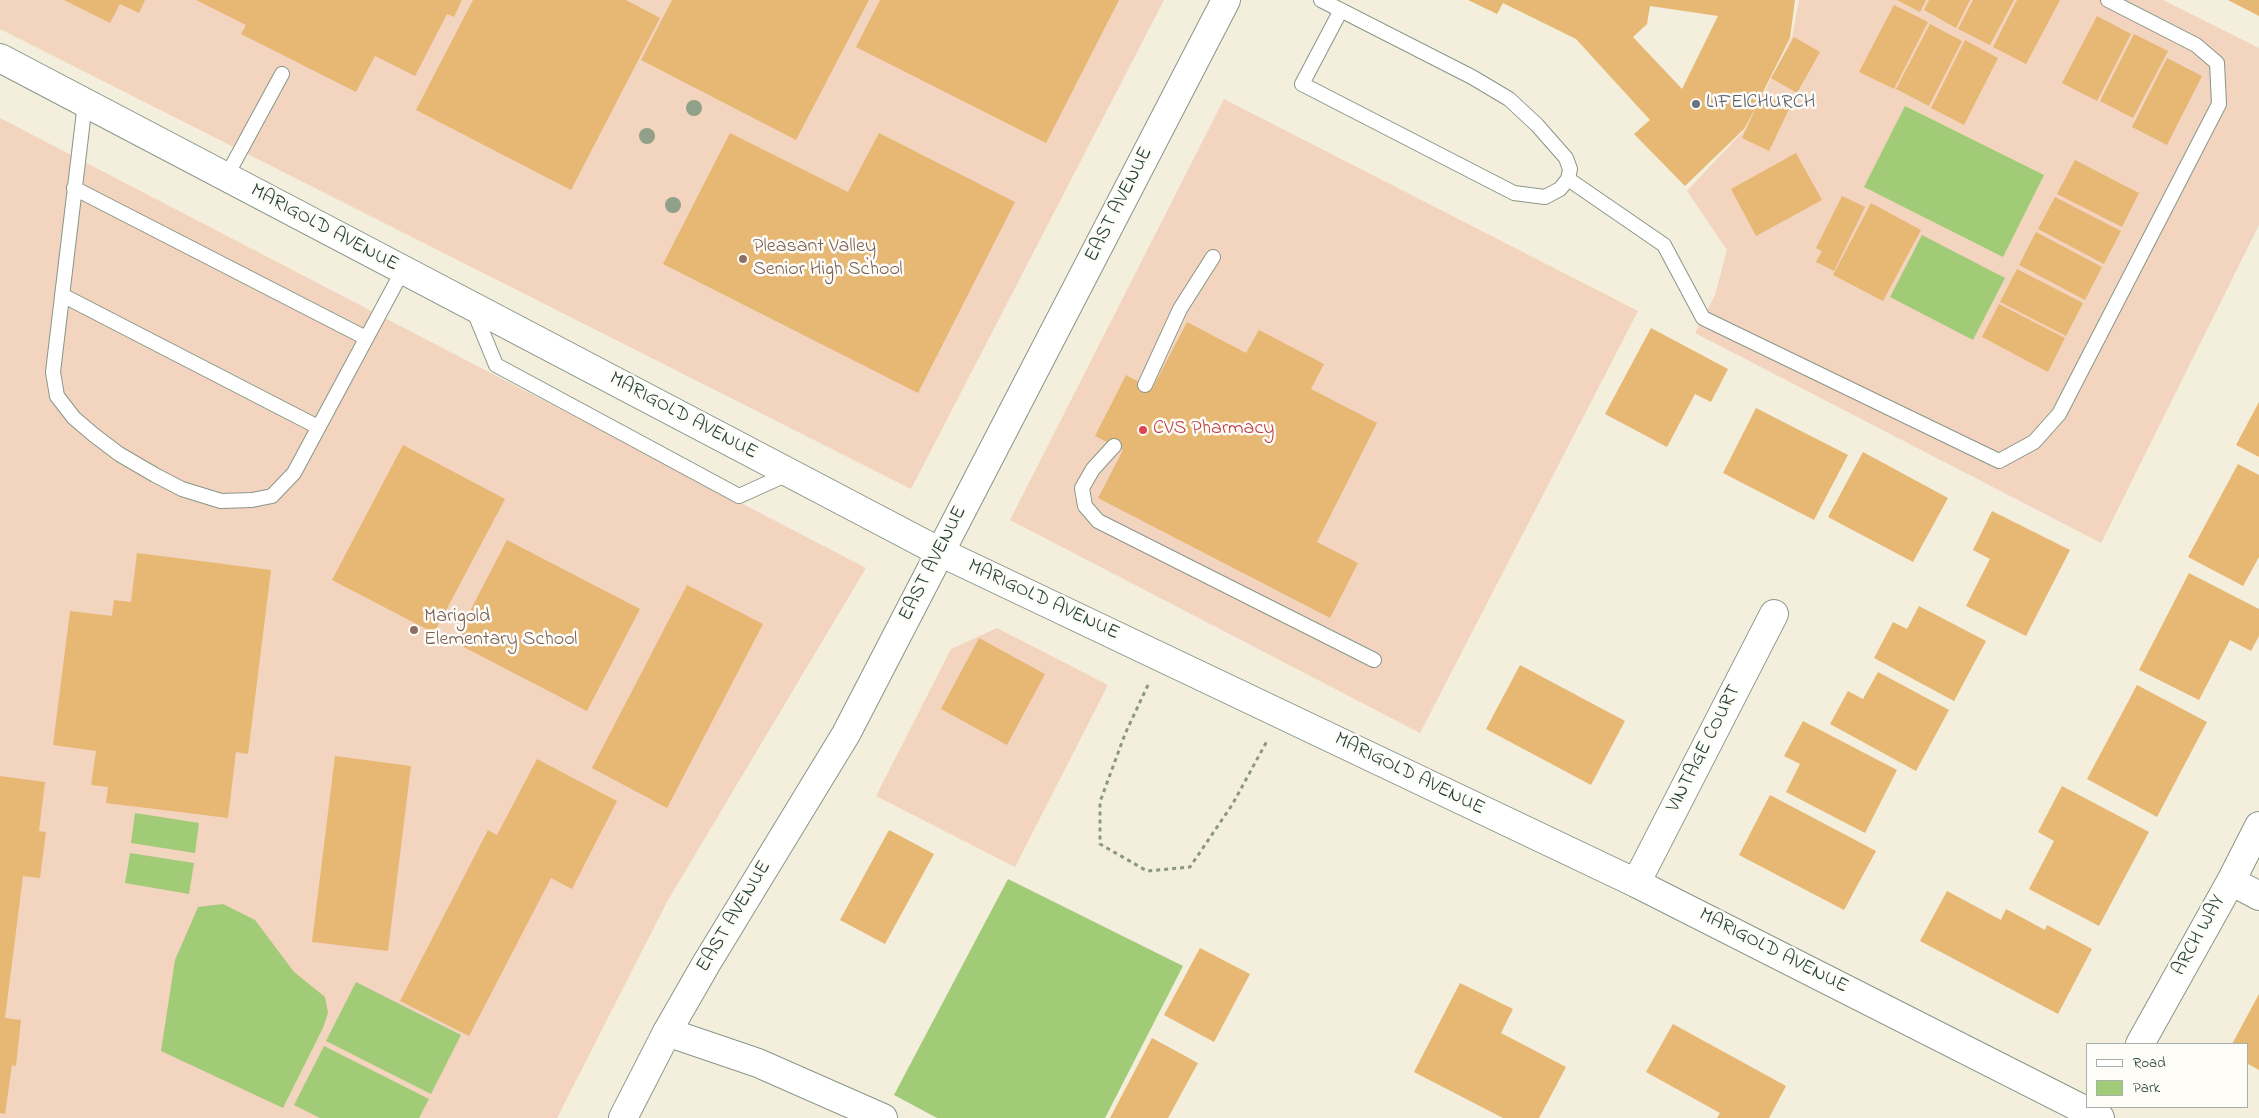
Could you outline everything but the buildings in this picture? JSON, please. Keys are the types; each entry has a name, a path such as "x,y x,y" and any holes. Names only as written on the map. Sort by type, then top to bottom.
{"street":[{"name":"EAST AVENUE","path":"623,1118 667,1032 706,964 846,734 1226,0"},
{"name":"MARIGOLD AVENUE","path":"0,58 940,552 1636,883 2100,1118"},
{"name":"VINTAGE COURT","path":"1636,883 1774,614"},
{"name":"ARCH WAY","path":"2141,1043 2231,881 2259,826"},
{"path":"2231,881 2259,896"},
{"path":"667,1032 758,1063 883,1118"}],"lane":[{"path":"1321,0 1341,10 1472,77 1508,99 1538,125 1566,158 1570,169 1568,179 1560,190 1545,196 1514,193 1302,84 1341,10"},
{"path":"1568,179 1664,245 1703,318 1999,461 2034,442 2059,414 2219,104 2217,63 2196,45 2108,0"},
{"path":"226,177 282,74"},
{"path":"84,103 53,372 57,396 74,418 94,435 119,454 168,482 182,489 222,501 252,500 272,496 294,473 403,270"},
{"path":"74,188 366,338"},
{"path":"1145,385 1180,309 1213,257"},
{"path":"62,295 318,427"},
{"path":"471,306 496,365 739,496 790,473"},
{"path":"1114,446 1093,469 1082,488 1085,506 1098,521 1374,660"}],"path":[{"path":"1162,658 1125,734 1100,802 1100,844 1146,871 1190,867 1232,805 1282,714"}],"shaded area":[{"name":"Pleasant Valley Senior High School","path":"0,0 1164,0 911,489 0,29"},
{"path":"1799,0 2163,0 2259,48 2259,225 2101,543 1695,333 1715,295 1727,250 1687,191 1746,128 1792,37"},
{"path":"1224,99 1638,311 1420,733 1010,520"},
{"name":"Marigold Elementary School","path":"0,118 866,568 668,900 557,1118 0,1118"},
{"path":"997,628 1108,685 1015,867 876,796 951,649"}],"green space":[{"path":"1905,106 2044,175 2003,257 1864,187"},
{"path":"1922,235 2005,278 1973,340 1890,297"},
{"path":"135,813 199,823 195,853 131,843"},
{"path":"130,853 194,863 189,894 125,883"},
{"path":"1008,879 1183,966 1105,1118 937,1118 894,1095"},
{"path":"223,904 255,920 294,972 325,997 328,1013 323,1028 283,1108 161,1051 175,960 198,907"},
{"path":"356,982 461,1035 431,1094 326,1041"},
{"path":"324,1046 429,1099 419,1118 320,1118 294,1105"}],"place":[{"name":"LIFE|CHURCH","path":"1696,104"},
{"name":"Pleasant Valley Senior High School","path":"743,259"},
{"name":"CVS Pharmacy","path":"1143,430"},
{"name":"Marigold Elementary School","path":"414,630"}]}
